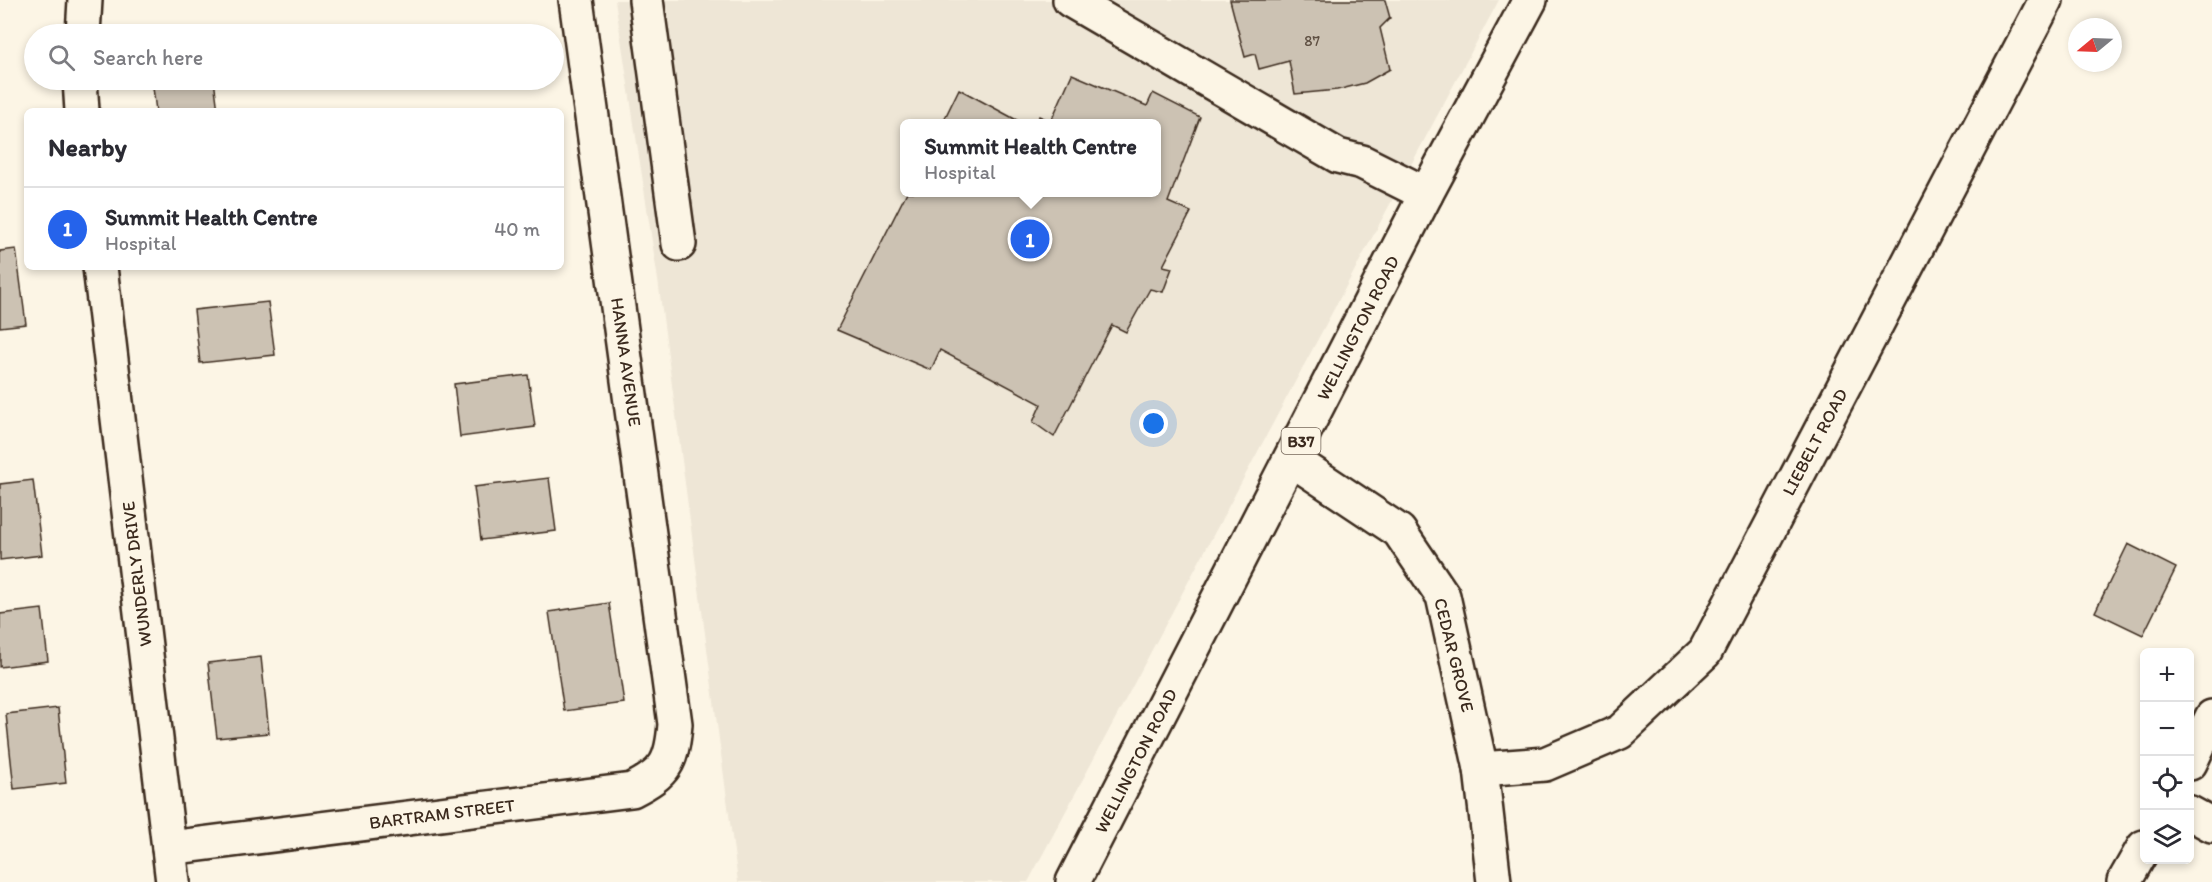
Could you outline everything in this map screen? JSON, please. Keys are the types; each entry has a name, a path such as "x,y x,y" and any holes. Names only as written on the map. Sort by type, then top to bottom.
{"street":[{"path":"84,24 85,0"},
{"name":"HANNA AVENUE","path":"576,0 675,724"},
{"path":"646,0 679,244"},
{"path":"1070,0 1338,156 1362,162 1426,194"},
{"name":"WELLINGTON ROAD","path":"1073,882 1426,194 1530,0"},
{"name":"LIEBELT ROAD","path":"1481,769 1545,764 1620,732 1706,652 2046,0"},
{"path":"81,90 82,108"},
{"name":"WUNDERLY DRIVE","path":"100,270 173,882"},
{"name":"CEDAR GROVE","path":"1291,459 1399,531 1443,596 1481,769 1494,882"},
{"path":"2193,756 2212,717"},
{"name":"BARTRAM STREET","path":"169,848 632,790 662,771 670,757 674,743 675,724"},
{"path":"2194,815 2212,825"},
{"path":"2124,882 2140,855"}],"shaded area":[{"path":"615,0 1499,0 1028,882 738,882 658,280"}],"building":[{"path":"1230,0 1385,0 1390,18 1380,28 1390,69 1365,83 1337,90 1295,94 1289,61 1259,69 1255,54 1245,57"},
{"path":"1072,74 1147,106 1153,93 1200,117 1168,202 1191,212 1163,266 1172,268 1163,292 1150,289 1126,332 1112,325 1054,437 1033,422 1041,404 940,350 931,370 837,330 904,197 1161,197 1161,119 1052,119"},
{"path":"959,89 1015,119 944,119"},
{"path":"153,90 215,90 218,108 156,108"},
{"path":"16,249 26,324 0,327 0,251"},
{"path":"268,302 275,355 200,363 194,310"},
{"path":"528,375 535,427 460,437 454,384"},
{"path":"549,478 556,531 481,540 474,487"},
{"path":"33,480 42,555 0,560 0,484"},
{"path":"2128,544 2176,568 2143,635 2095,612"},
{"path":"609,603 624,703 564,711 549,612"},
{"path":"42,609 48,661 0,667 0,614"},
{"path":"261,657 269,733 217,738 208,663"},
{"path":"58,708 66,783 14,789 6,714"}],"place":[{"name":"Summit Health Centre","path":"1030,239"}]}
